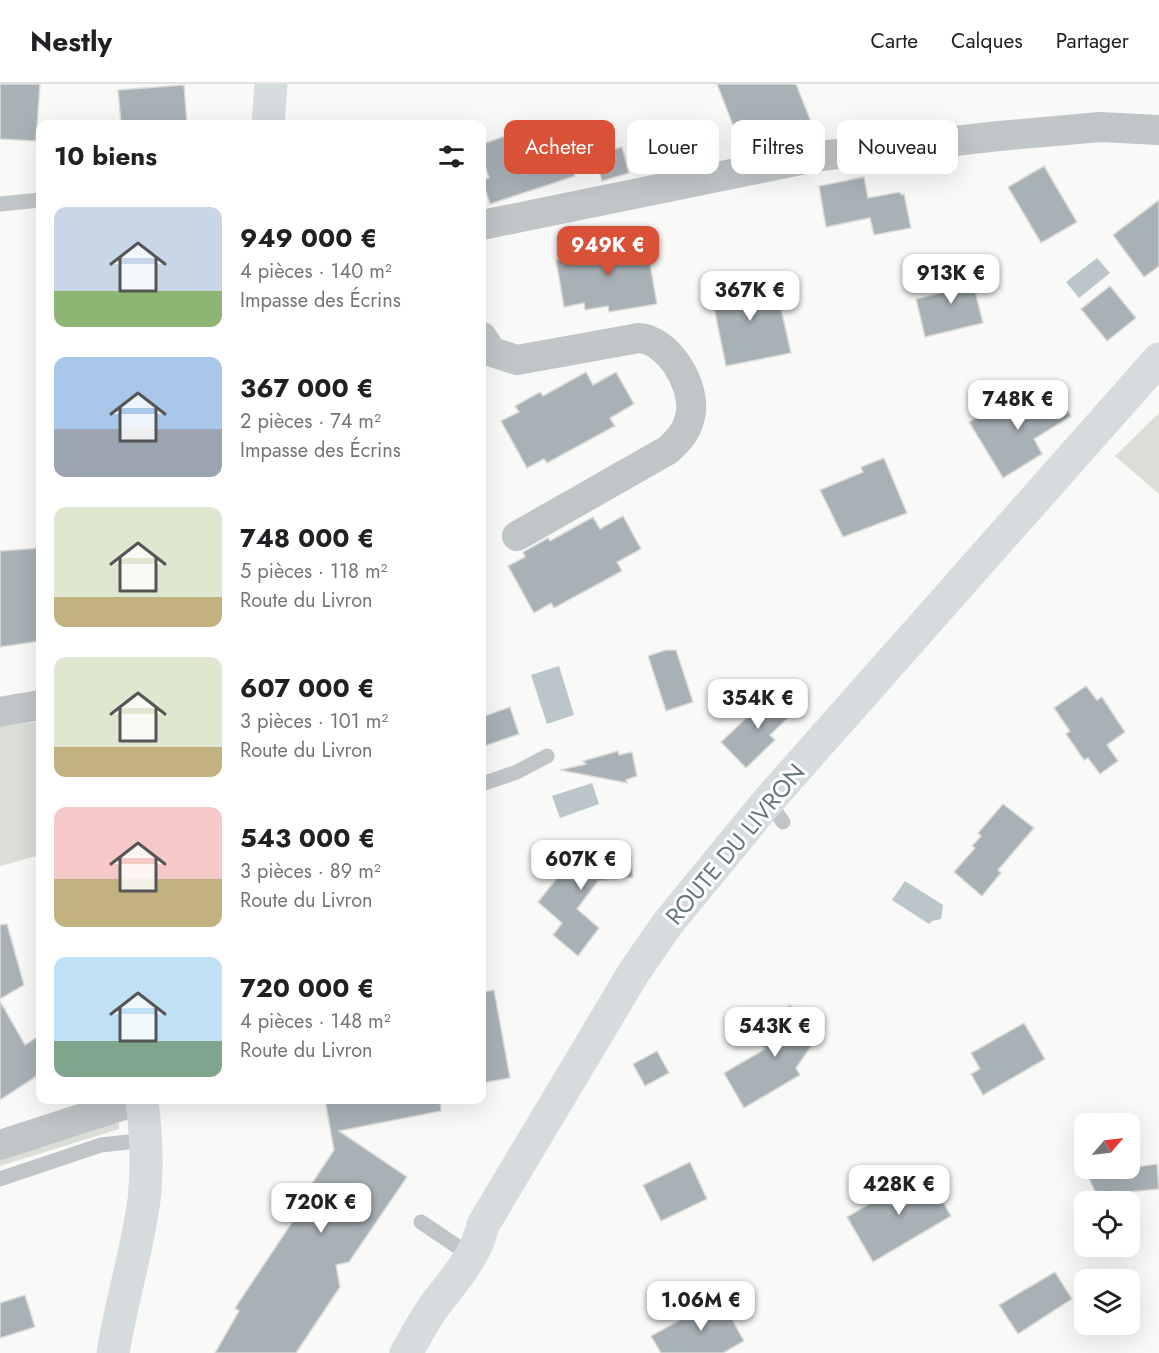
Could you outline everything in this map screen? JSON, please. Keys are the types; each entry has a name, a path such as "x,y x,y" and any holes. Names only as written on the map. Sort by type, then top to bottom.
{"street":[{"path":"268,120 271,84"},
{"path":"486,224 820,156 988,137 1100,128 1159,130"},
{"path":"486,343 492,352 517,360 639,338 648,339 676,364 691,402 686,430 668,450 517,536"},
{"name":"ROUTE DU LIVRON","path":"406,1353 470,1255 481,1236 483,1225 634,972 668,923 775,812 1159,359"},
{"path":"0,712 36,706"},
{"path":"0,1144 127,1104"},
{"path":"113,1353 118,1318 139,1230 144,1198 146,1140 141,1104"}],"lane":[{"path":"0,204 36,200"},
{"path":"486,783 517,772 547,756"},
{"path":"0,1179 101,1145 146,1140"},
{"path":"421,1222 470,1255"}],"shaded area":[{"path":"1097,258 1110,273 1079,298 1066,282"},
{"path":"1159,413 1159,494 1115,456"},
{"path":"559,666 574,715 547,724 531,675"},
{"path":"36,722 36,856 0,866 0,727"},
{"path":"592,783 599,804 560,818 552,796"},
{"path":"905,881 943,905 941,919 929,924 892,900"},
{"path":"119,1115 119,1129 0,1166 0,1152"}],"building":[{"path":"0,84 40,84 36,141 0,139"},
{"path":"717,84 796,84 810,120 731,120"},
{"path":"184,85 187,120 121,120 118,90"},
{"path":"504,136 504,174 574,174 575,176 490,204 486,192 486,179 489,178 486,169 486,143"},
{"path":"622,147 627,174 602,181 600,174 615,174 615,149"},
{"path":"1044,166 1077,222 1041,243 1008,187"},
{"path":"864,177 868,198 900,192 901,195 904,194 911,228 874,235 870,218 826,227 819,186"},
{"path":"1159,200 1159,266 1144,277 1113,235"},
{"path":"646,241 657,304 609,312 608,306 585,310 584,303 564,307 556,260 574,257 572,247 601,242 602,248"},
{"path":"969,267 983,323 925,337 916,299 941,293 937,275"},
{"path":"759,279 761,286 775,282 791,353 726,366 710,288"},
{"path":"1110,286 1136,318 1107,341 1081,309"},
{"path":"586,372 593,385 616,372 634,404 610,418 615,426 547,463 544,459 527,468 501,421 519,412 515,406 540,392 543,396"},
{"path":"1055,389 1071,416 1034,439 1042,454 1003,478 969,422 1007,400 1014,413"},
{"path":"884,458 907,513 843,537 820,490 863,472 861,467"},
{"path":"623,516 641,549 617,562 622,571 554,608 551,603 534,613 508,566 525,557 523,552 548,538 550,541 593,517 600,529"},
{"path":"36,548 36,642 0,647 0,551"},
{"path":"666,650 676,650 693,702 666,711 648,656"},
{"path":"1086,686 1097,700 1102,697 1125,732 1107,745 1118,761 1100,774 1088,758 1084,760 1066,734 1070,731 1054,708"},
{"path":"775,691 795,711 770,735 775,740 746,768 721,742"},
{"path":"510,707 519,734 486,746 486,716"},
{"path":"618,751 619,755 632,752 637,776 626,780 627,783 560,770 586,764 583,761"},
{"path":"1003,804 1034,828 998,870 1001,873 982,896 954,872 975,848 972,846 981,836 978,833"},
{"path":"561,850 589,850 589,854 630,850 633,877 598,881 577,909 599,928 578,956 553,935 562,923 538,902 561,873"},
{"path":"7,924 24,985 0,999 0,925"},
{"path":"494,990 510,1078 486,1082 486,991"},
{"path":"0,1001 25,1045 36,1038 36,1077 0,1100"},
{"path":"789,1005 825,1026 796,1068 800,1075 744,1108 724,1073 765,1049 759,1039 772,1032"},
{"path":"1024,1023 1045,1059 983,1095 971,1074 980,1069 971,1053"},
{"path":"657,1051 669,1073 645,1086 633,1064"},
{"path":"326,1104 440,1104 441,1111 339,1131 407,1177 349,1262 336,1265 340,1287 296,1353 215,1353 239,1311 235,1308 303,1206 299,1203 334,1150"},
{"path":"690,1162 707,1199 661,1221 643,1185"},
{"path":"1157,1164 1159,1189 1095,1191 1089,1179 1140,1179 1140,1167"},
{"path":"925,1171 951,1216 873,1262 847,1217"},
{"path":"1055,1272 1072,1299 1018,1334 999,1305"},
{"path":"25,1295 35,1327 0,1338 0,1303"},
{"path":"720,1298 744,1341 723,1353 661,1353 651,1336"}]}
